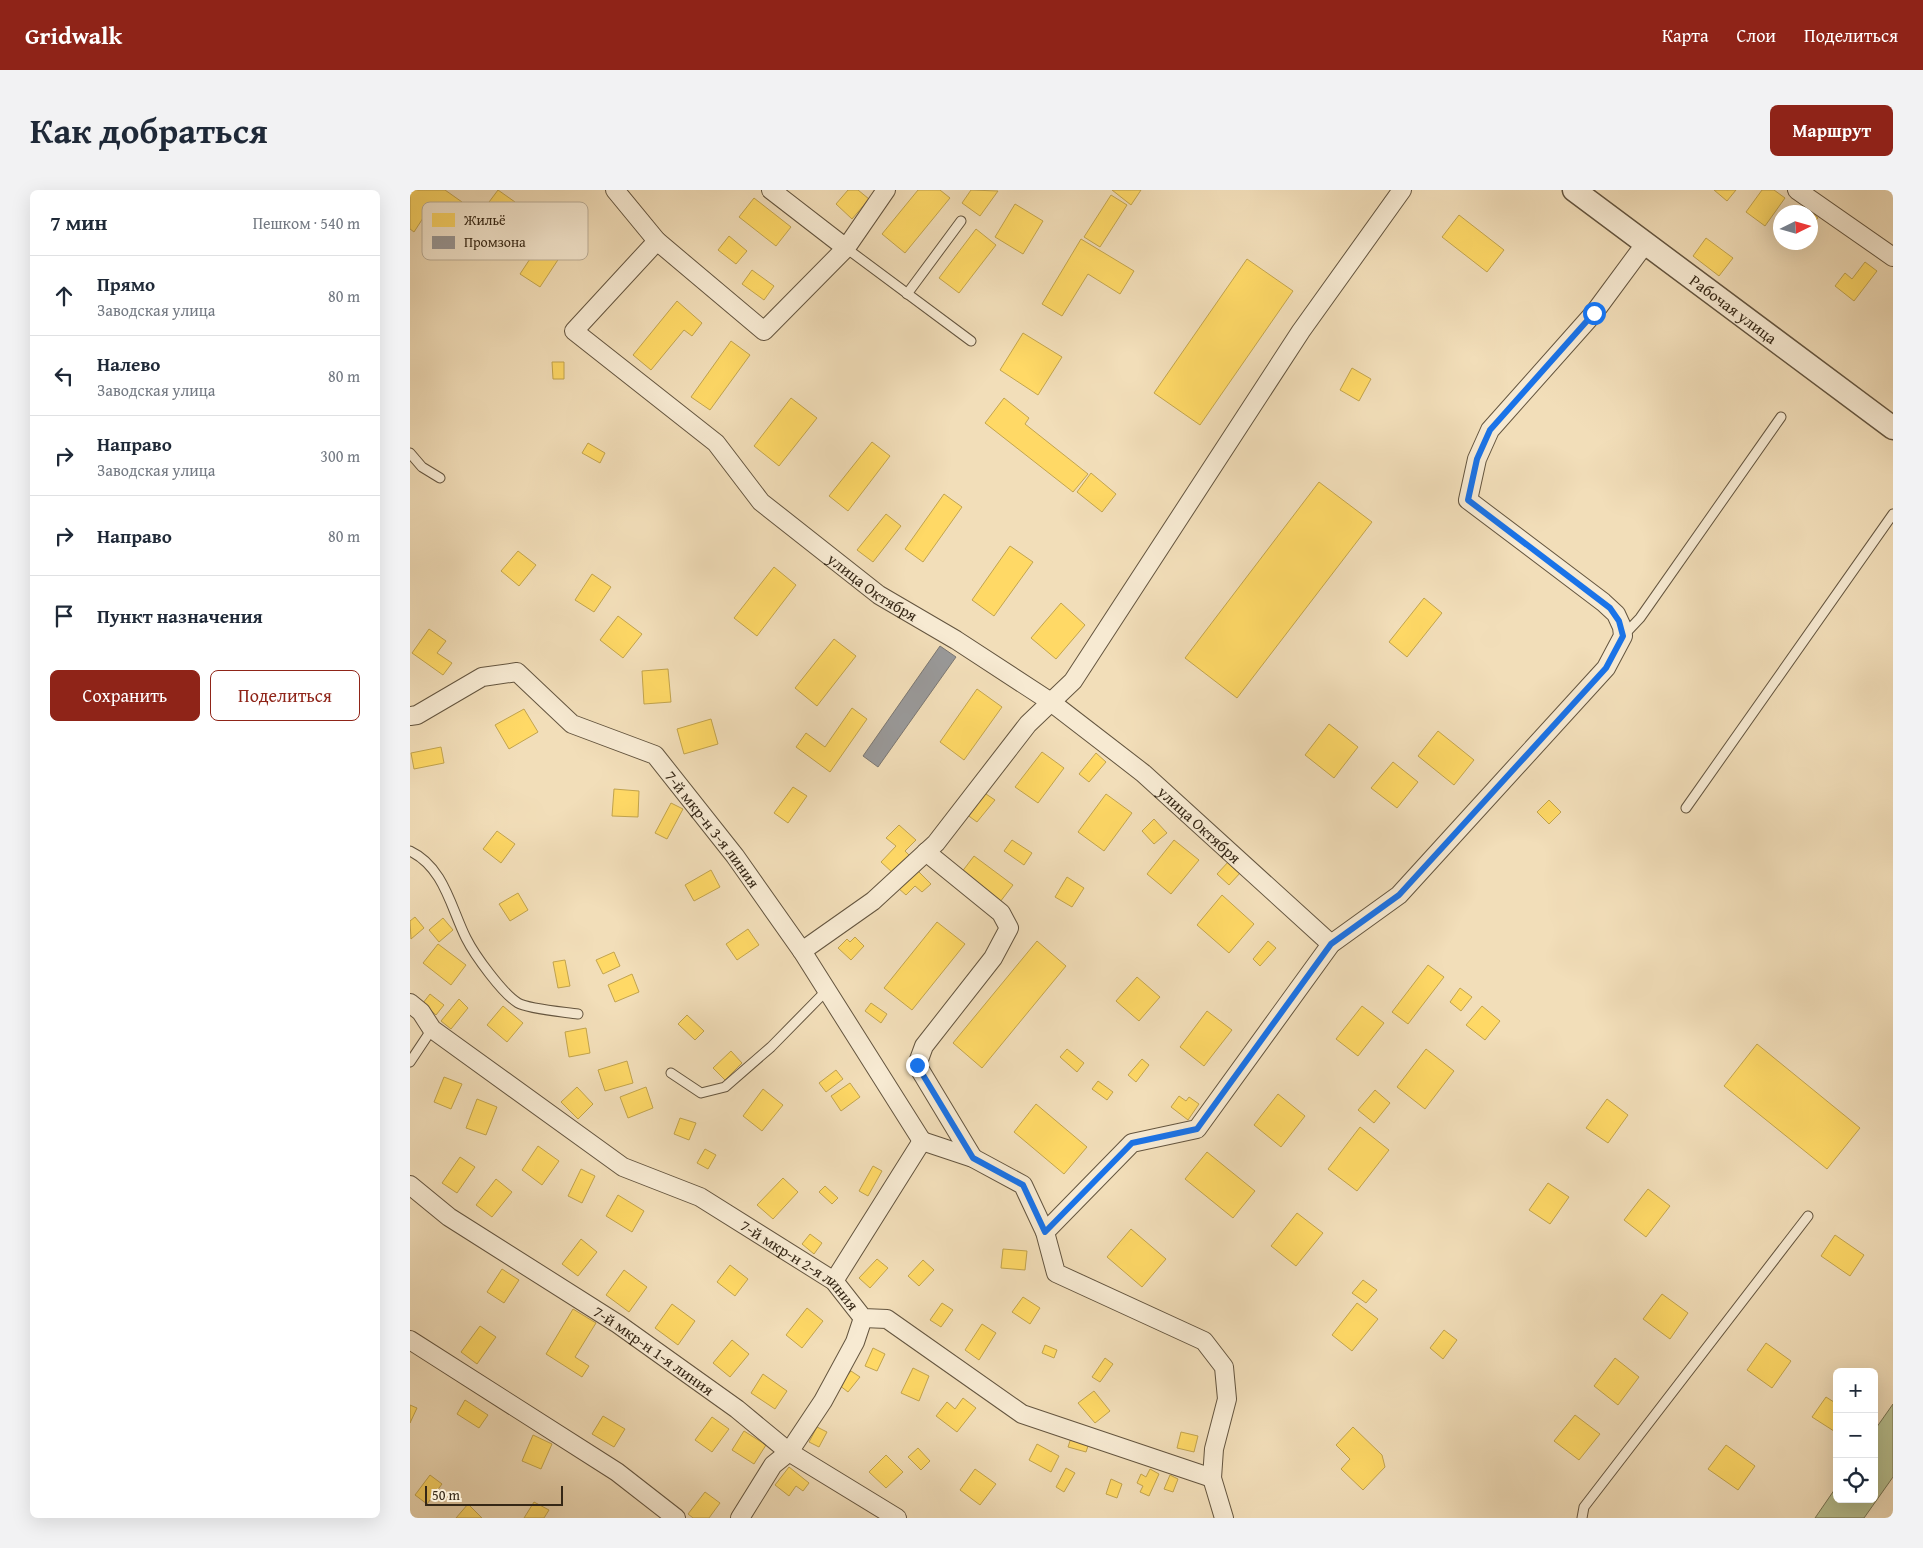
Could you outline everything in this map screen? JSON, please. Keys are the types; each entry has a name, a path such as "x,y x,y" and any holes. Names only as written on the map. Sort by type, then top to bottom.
{"street":[{"path":"615,190 657,241 764,332 846,248 886,190"},
{"path":"771,190 846,248"},
{"path":"802,950 873,900 936,843 1028,724 1073,681 1301,331 1402,190"},
{"name":"Рабочая улица","path":"1574,190 1893,428"},
{"path":"1797,190 1893,257"},
{"name":"улица Октября","path":"657,241 574,331 716,443 761,502 879,595 956,640 1051,702 1143,773 1331,944"},
{"path":"1045,1232 1132,1143 1197,1129 1331,944 1399,895 1606,668 1623,636 1619,621 1610,608 1468,500 1477,459 1490,430 1594,313 1645,244"},
{"name":"7-й мкр-н 3-я линия","path":"410,716 417,715 482,677 517,672 572,724 655,755 735,856 802,950 922,1141"},
{"path":"926,852 1001,913 1009,928 993,958 924,1046 917,1065 973,1158"},
{"name":"7-й мкр-н 2-я линия","path":"410,1003 421,1012 432,1029 623,1167 700,1197 834,1281 863,1318 887,1320 1022,1414 1212,1478"},
{"path":"834,1281 922,1141 973,1158 1023,1185 1045,1232 1056,1273 1204,1341 1224,1367 1227,1399 1214,1449 1212,1478 1224,1518"},
{"name":"7-й мкр-н 1-я линия","path":"410,1185 449,1217 625,1330 737,1409 789,1452 897,1518"},
{"path":"740,1518 773,1465 789,1452 823,1400 856,1342 863,1318"},
{"path":"410,1340 617,1472 676,1518"}],"lane":[{"path":"907,294 961,221"},
{"path":"846,248 971,341"},
{"path":"1623,636 1640,618 1781,417"},
{"path":"410,453 422,466 440,478"},
{"path":"1686,808 1893,514"},
{"path":"410,851 419,855 444,884 467,940 505,994 520,1005 578,1014"},
{"path":"671,1073 701,1093 724,1087 771,1046 827,990"},
{"path":"410,1062 432,1029"},
{"path":"1582,1518 1584,1506 1808,1216"}],"green space":[{"path":"1893,1404 1893,1477 1878,1498 1878,1458 1878,1425"},
{"path":"1833,1492 1833,1503 1875,1503 1864,1518 1815,1518"}],"building: Жильё":[{"path":"413,190 445,190 462,202 422,202 422,220 414,232 410,229 410,194"},
{"path":"498,190 515,202 489,202"},
{"path":"848,190 858,190 869,199 852,219 836,204"},
{"path":"918,190 940,190 950,198 905,253 882,234"},
{"path":"971,190 998,191 980,216 962,203"},
{"path":"1112,190 1141,190 1131,205"},
{"path":"1714,190 1736,190 1727,201"},
{"path":"1762,190 1774,190 1785,198 1780,205 1773,205 1773,215 1765,226 1746,212"},
{"path":"1111,195 1127,205 1100,247 1084,237"},
{"path":"754,198 791,227 776,246 739,217"},
{"path":"1015,204 1043,221 1023,254 995,237"},
{"path":"1459,215 1504,250 1487,272 1442,237"},
{"path":"976,229 996,245 959,293 939,278"},
{"path":"729,236 747,251 736,264 718,250"},
{"path":"1706,238 1733,258 1719,276 1693,256"},
{"path":"1081,239 1134,271 1120,294 1088,274 1062,316 1042,304"},
{"path":"1247,259 1293,291 1200,425 1154,393"},
{"path":"529,260 558,260 540,287 520,274"},
{"path":"1865,262 1877,271 1854,301 1835,286 1845,273 1852,279"},
{"path":"752,270 774,286 764,300 742,284"},
{"path":"677,301 702,323 692,336 684,330 651,370 633,355"},
{"path":"1023,333 1062,357 1038,395 1000,370"},
{"path":"731,341 750,355 710,410 691,397"},
{"path":"552,362 564,362 564,379 553,379"},
{"path":"1352,368 1371,379 1359,401 1340,390"},
{"path":"791,398 817,418 779,466 754,446"},
{"path":"1004,398 1029,418 1025,424 1088,474 1073,492 985,423"},
{"path":"872,442 890,456 848,511 829,496"},
{"path":"588,443 605,453 600,463 582,453"},
{"path":"1091,473 1116,494 1102,512 1077,492"},
{"path":"1319,482 1372,522 1237,698 1185,658"},
{"path":"944,494 962,507 923,562 905,549"},
{"path":"886,514 901,526 873,562 857,550"},
{"path":"1010,546 1033,562 994,616 972,600"},
{"path":"518,551 536,565 519,586 501,571"},
{"path":"774,567 796,585 757,636 734,618"},
{"path":"592,574 611,587 594,612 575,600"},
{"path":"1424,598 1442,613 1407,657 1389,642"},
{"path":"1061,603 1085,625 1056,659 1031,638"},
{"path":"618,616 642,634 623,658 600,640"},
{"path":"429,629 446,641 437,653 452,663 443,675 412,653"},
{"path":"834,639 856,656 817,706 795,688"},
{"path":"668,669 671,702 644,704 642,671"},
{"path":"977,689 1002,707 964,760 940,742"},
{"path":"852,708 867,719 830,772 796,747 806,733 825,747"},
{"path":"524,709 538,732 509,749 495,725"},
{"path":"711,719 718,744 684,754 677,729"},
{"path":"1329,724 1358,747 1334,778 1305,755"},
{"path":"1438,731 1474,760 1454,785 1418,756"},
{"path":"441,747 444,763 414,769 411,753"},
{"path":"1042,752 1064,768 1038,803 1015,787"},
{"path":"1096,753 1106,762 1089,782 1079,774"},
{"path":"1393,762 1418,782 1397,808 1371,788"},
{"path":"793,787 807,796 788,823 774,813"},
{"path":"614,789 639,791 638,817 612,816"},
{"path":"983,792 995,800 977,822 966,814"},
{"path":"1106,794 1132,813 1104,851 1078,832"},
{"path":"1549,800 1561,812 1549,824 1537,812"},
{"path":"671,803 683,809 667,839 655,833"},
{"path":"1154,819 1167,833 1154,844 1142,831"},
{"path":"899,825 916,840 905,851 909,855 893,873 881,862 896,846 886,838"},
{"path":"497,831 515,844 501,863 483,849"},
{"path":"1012,840 1032,853 1024,865 1004,851"},
{"path":"1174,840 1199,860 1171,894 1147,874"},
{"path":"974,856 1013,885 1000,902 961,873"},
{"path":"1229,861 1241,872 1229,885 1217,874"},
{"path":"916,869 931,884 922,892 915,886 906,895 898,888"},
{"path":"711,870 720,887 694,901 685,885"},
{"path":"1067,877 1084,888 1072,907 1055,897"},
{"path":"518,893 528,910 510,921 499,904"},
{"path":"1222,895 1254,924 1229,953 1197,925"},
{"path":"415,917 424,928 411,939 410,921"},
{"path":"443,918 453,930 439,942 429,930"},
{"path":"937,922 965,944 912,1010 884,988"},
{"path":"748,929 759,945 737,960 726,944"},
{"path":"855,937 864,946 851,960 838,948 847,939 850,942"},
{"path":"1037,941 1066,966 982,1068 953,1043"},
{"path":"1268,941 1276,948 1260,966 1253,959"},
{"path":"438,944 466,965 451,985 423,963"},
{"path":"614,952 620,966 603,974 596,960"},
{"path":"565,960 570,986 558,988 553,962"},
{"path":"1428,965 1444,977 1408,1024 1392,1012"},
{"path":"632,974 639,992 615,1002 608,985"},
{"path":"1137,977 1160,997 1139,1021 1116,1001"},
{"path":"1460,988 1472,997 1461,1011 1450,1002"},
{"path":"430,994 444,1005 436,1015 423,1003"},
{"path":"459,999 468,1008 451,1029 441,1021"},
{"path":"871,1003 887,1014 881,1023 865,1011"},
{"path":"503,1006 523,1023 507,1042 487,1025"},
{"path":"1362,1006 1384,1023 1358,1056 1336,1039"},
{"path":"1482,1006 1500,1021 1485,1040 1466,1025"},
{"path":"1207,1011 1232,1030 1204,1066 1180,1047"},
{"path":"687,1015 704,1031 695,1040 678,1024"},
{"path":"586,1028 590,1053 569,1057 565,1032"},
{"path":"1757,1044 1860,1128 1827,1169 1724,1086"},
{"path":"1067,1049 1084,1063 1077,1072 1060,1057"},
{"path":"1426,1049 1454,1071 1425,1109 1397,1087"},
{"path":"731,1051 742,1063 725,1080 713,1068"},
{"path":"1142,1059 1149,1065 1136,1082 1128,1075"},
{"path":"627,1061 633,1083 605,1091 598,1070"},
{"path":"836,1070 843,1079 826,1092 819,1083"},
{"path":"444,1077 462,1084 451,1109 434,1102"},
{"path":"1098,1081 1113,1092 1107,1100 1092,1089"},
{"path":"850,1083 860,1097 841,1111 831,1096"},
{"path":"577,1087 593,1104 578,1119 561,1102"},
{"path":"646,1087 653,1108 628,1118 620,1097"},
{"path":"763,1089 783,1105 762,1131 743,1116"},
{"path":"1375,1090 1390,1103 1374,1123 1358,1110"},
{"path":"1278,1094 1305,1116 1281,1147 1254,1125"},
{"path":"1179,1096 1186,1101 1189,1097 1199,1104 1188,1120 1171,1107"},
{"path":"477,1099 497,1107 486,1135 466,1128"},
{"path":"1607,1099 1628,1115 1608,1143 1586,1128"},
{"path":"1036,1104 1087,1147 1064,1174 1014,1132"},
{"path":"680,1118 696,1123 689,1140 674,1134"},
{"path":"1360,1127 1389,1150 1357,1191 1328,1169"},
{"path":"538,1146 559,1161 542,1185 522,1170"},
{"path":"705,1149 716,1155 708,1169 697,1163"},
{"path":"1207,1152 1255,1191 1233,1218 1185,1179"},
{"path":"460,1157 475,1167 457,1193 442,1183"},
{"path":"873,1166 882,1171 868,1196 859,1191"},
{"path":"581,1169 595,1176 582,1203 568,1196"},
{"path":"783,1178 798,1192 773,1219 757,1205"},
{"path":"496,1179 512,1192 492,1217 476,1205"},
{"path":"1548,1183 1569,1197 1550,1224 1529,1210"},
{"path":"825,1186 838,1198 832,1204 819,1192"},
{"path":"1648,1189 1670,1206 1646,1237 1624,1220"},
{"path":"618,1195 644,1211 632,1232 606,1216"},
{"path":"1297,1213 1323,1233 1296,1266 1271,1246"},
{"path":"1131,1229 1166,1259 1142,1287 1107,1257"},
{"path":"810,1234 822,1243 814,1254 802,1244"},
{"path":"1835,1235 1864,1255 1850,1276 1821,1256"},
{"path":"581,1239 597,1252 578,1276 562,1264"},
{"path":"1003,1249 1027,1251 1025,1270 1001,1268"},
{"path":"877,1259 888,1268 870,1288 859,1278"},
{"path":"923,1260 934,1270 919,1286 908,1276"},
{"path":"730,1265 748,1279 735,1296 717,1282"},
{"path":"502,1269 519,1280 504,1303 487,1292"},
{"path":"624,1270 647,1287 629,1312 606,1295"},
{"path":"1363,1280 1377,1290 1366,1303 1352,1293"},
{"path":"1662,1294 1688,1313 1670,1339 1643,1319"},
{"path":"1023,1297 1040,1308 1030,1324 1012,1312"},
{"path":"942,1303 953,1310 941,1327 930,1320"},
{"path":"1357,1303 1378,1319 1352,1351 1332,1335"},
{"path":"672,1304 695,1321 678,1345 655,1328"},
{"path":"807,1308 823,1321 802,1348 786,1335"},
{"path":"573,1309 596,1323 575,1357 589,1366 582,1377 546,1354"},
{"path":"982,1324 996,1333 979,1360 965,1350"},
{"path":"480,1326 496,1337 477,1364 461,1352"},
{"path":"1444,1330 1457,1340 1443,1359 1430,1348"},
{"path":"732,1340 749,1354 730,1377 713,1363"},
{"path":"1766,1343 1791,1361 1772,1388 1747,1370"},
{"path":"1045,1345 1057,1350 1054,1358 1042,1353"},
{"path":"873,1348 885,1354 877,1371 865,1366"},
{"path":"1105,1358 1113,1364 1100,1382 1092,1377"},
{"path":"1615,1358 1639,1377 1618,1405 1594,1386"},
{"path":"913,1368 929,1376 919,1401 901,1393"},
{"path":"851,1371 860,1377 848,1392 839,1385"},
{"path":"763,1374 787,1391 775,1409 751,1393"},
{"path":"1094,1391 1110,1411 1095,1423 1078,1403"},
{"path":"1826,1397 1833,1401 1833,1430 1812,1417"},
{"path":"963,1398 976,1408 957,1432 936,1416 947,1402 955,1409"},
{"path":"465,1400 488,1415 479,1428 457,1414"},
{"path":"410,1405 417,1408 410,1423"},
{"path":"1575,1415 1600,1434 1579,1460 1554,1441"},
{"path":"603,1416 625,1429 614,1447 592,1434"},
{"path":"712,1417 729,1429 712,1452 695,1440"},
{"path":"817,1427 827,1432 819,1447 809,1442"},
{"path":"1353,1427 1382,1455 1385,1467 1363,1490 1341,1469 1350,1459 1336,1445"},
{"path":"744,1431 766,1445 754,1464 732,1450"},
{"path":"1181,1432 1198,1436 1194,1452 1177,1448"},
{"path":"533,1435 552,1444 541,1469 522,1461"},
{"path":"1071,1438 1089,1443 1086,1452 1068,1447"},
{"path":"1037,1444 1059,1456 1051,1472 1029,1460"},
{"path":"1726,1445 1755,1466 1738,1490 1708,1469"},
{"path":"918,1448 930,1461 921,1470 908,1457"},
{"path":"886,1455 903,1472 886,1488 869,1472"},
{"path":"789,1467 809,1483 803,1491 796,1486 789,1496 775,1485"},
{"path":"1066,1468 1075,1473 1064,1492 1056,1487"},
{"path":"975,1469 996,1484 980,1505 960,1490"},
{"path":"1150,1469 1159,1474 1149,1496 1140,1492 1143,1486 1137,1483 1141,1474 1146,1477"},
{"path":"430,1475 442,1484 427,1504 415,1495"},
{"path":"1170,1475 1178,1479 1173,1492 1164,1489"},
{"path":"1111,1479 1122,1484 1117,1498 1106,1494"},
{"path":"705,1492 720,1503 709,1518 693,1518 688,1514"},
{"path":"534,1502 549,1510 544,1518 524,1518"},
{"path":"468,1504 482,1518 456,1518"}],"building: Промзона":[{"path":"940,646 956,657 878,767 863,756"}],"route":[{"path":"917,1065 973,1158 1023,1185 1045,1232 1132,1143 1197,1129 1331,944 1399,895 1557,724 1612,660 1623,636 1616,614 1603,602 1468,500 1477,459 1490,430 1594,313"}]}
